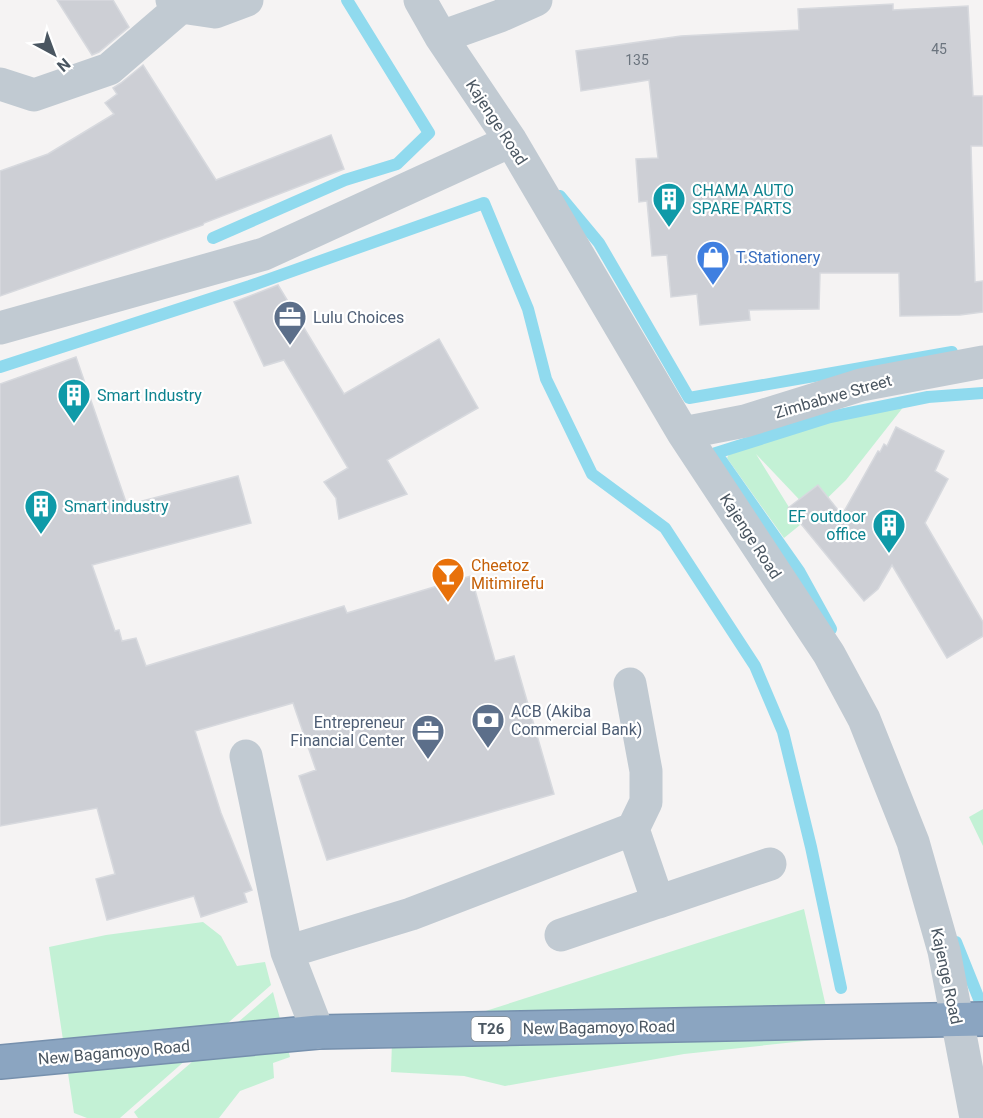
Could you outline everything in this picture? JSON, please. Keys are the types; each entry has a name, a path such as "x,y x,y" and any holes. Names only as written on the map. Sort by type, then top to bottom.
{"highway":[{"name":"New Bagamoyo Road","path":"0,1062 318,1032 970,1019"}],"street":[{"path":"0,84 34,95 110,69 177,4 215,12 247,0"},
{"name":"Kajenge Road","path":"420,0 441,37 511,141 683,433 829,654 864,719 913,842 944,951 970,1019 976,1118"},
{"path":"441,37 500,16 536,0"},
{"path":"0,328 264,254 511,141"},
{"name":"Zimbabwe Street","path":"683,433 744,421 861,385 983,362"},
{"path":"287,952 411,914 633,829 646,802 646,771 630,684"},
{"path":"246,756 287,952 318,1032"},
{"path":"633,829 658,902"},
{"path":"561,935 770,864"}],"green space":[{"path":"912,396 846,480 812,513 756,454 800,525 784,538 727,458 736,441"},
{"path":"983,809 983,846 969,817"},
{"path":"804,909 833,1038 684,1054 505,1086 464,1076 391,1072 392,1041"},
{"path":"203,922 221,936 237,966 265,962 271,985 120,1118 87,1118 74,1113 49,947 106,935"},
{"path":"273,992 290,1057 273,1063 274,1078 240,1091 219,1118 138,1118 134,1112"}],"building":[{"path":"57,0 113,0 129,27 99,52 92,55"},
{"path":"893,4 893,10 968,6 973,96 983,96 983,146 971,146 975,282 983,281 983,312 960,315 900,316 899,273 820,273 819,309 749,310 750,320 700,325 697,294 671,297 667,255 652,256 647,201 639,202 636,159 658,158 649,80 581,91 576,51 681,36 799,30 798,9"},
{"path":"143,65 216,180 331,135 344,169 203,225 0,296 0,171 48,154 114,114 105,103 117,94 113,88"},
{"path":"278,285 344,394 439,339 478,408 387,460 407,494 339,519 336,498 324,482 348,468 284,360 264,366 234,302"},
{"path":"76,357 127,505 238,476 251,523 92,565 115,631 119,630 122,641 136,638 146,666 344,606 347,613 471,576 495,661 514,656 554,794 327,860 299,776 316,770 293,703 195,731 221,813 252,890 244,893 247,902 201,917 194,896 107,920 96,879 115,874 97,808 0,826 0,384"},
{"path":"896,427 944,451 935,471 948,479 925,523 983,622 983,636 947,658 892,565 878,589 864,601 788,508 818,485 842,515 878,451 880,452 884,444 887,446"}],"waterway":[{"path":"213,238 345,180 397,164 429,133 347,0"},
{"path":"560,196 599,243 689,398 952,352"},
{"path":"0,367 250,286 484,203 528,309 546,379 592,474 665,528 755,666 783,732 811,847 841,988"},
{"path":"831,629 799,571 716,453 830,417 928,397 983,393"},
{"path":"956,942 983,1009"}],"place":[{"name":"CHAMA AUTO SPARE PARTS","path":"669,228"},
{"name":"T.Stationery","path":"713,286"},
{"name":"Lulu Choices","path":"290,346"},
{"name":"Smart Industry","path":"74,424"},
{"name":"Smart industry","path":"41,535"},
{"name":"EF outdoor office","path":"889,554"},
{"name":"Cheetoz Mitimirefu","path":"448,603"},
{"name":"ACB (Akiba Commercial Bank)","path":"488,749"},
{"name":"Entrepreneur Financial Center","path":"428,760"}]}
